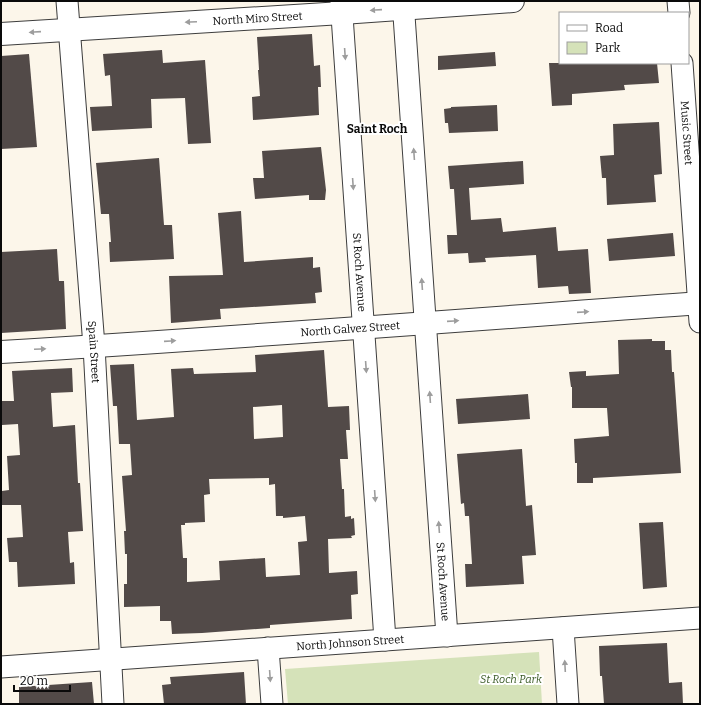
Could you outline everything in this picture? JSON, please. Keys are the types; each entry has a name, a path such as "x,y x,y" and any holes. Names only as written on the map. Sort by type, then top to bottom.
{"street":[{"name":"Spain Street","path":"67,1 94,346 113,704"},
{"name":"North Miro Street","path":"1,34 341,7 513,1"},
{"path":"678,1 679,12"},
{"name":"St Roch Avenue","path":"403,5 447,636"},
{"name":"St Roch Avenue","path":"341,7 385,640"},
{"name":"Music Street","path":"682,64 700,310"},
{"name":"North Galvez Street","path":"1,352 425,323 700,310"},
{"name":"North Johnson Street","path":"1,667 700,618"},
{"path":"563,628 568,704"},
{"path":"268,648 272,704"}],"green space":[{"name":"St Roch Park","path":"539,652 542,704 288,704 285,669"}],"building":[{"path":"312,34 314,66 320,65 321,87 318,87 319,115 253,120 252,97 260,96 257,37"},
{"path":"162,50 163,63 205,60 211,143 188,144 185,98 151,99 152,128 92,131 90,107 112,106 110,75 105,76 103,54"},
{"path":"495,52 496,66 438,70 438,56"},
{"path":"29,54 37,147 1,149 1,56"},
{"path":"549,63 657,64 659,83 624,85 625,90 572,94 572,105 552,106"},
{"path":"497,105 498,131 449,133 448,123 445,123 444,109 451,107"},
{"path":"659,122 662,174 654,175 656,202 607,205 606,178 602,178 600,156 614,155 613,124"},
{"path":"321,147 326,190 325,200 309,200 309,195 255,199 253,178 264,178 262,151"},
{"path":"159,158 164,225 172,225 174,259 110,262 109,242 111,242 109,214 101,214 96,163"},
{"path":"523,161 524,184 469,188 471,220 501,218 503,232 556,227 558,251 588,249 591,293 569,294 568,286 538,288 536,255 485,258 486,262 469,263 468,253 448,254 447,235 457,235 454,189 450,189 448,166"},
{"path":"241,211 244,262 313,257 313,268 320,267 322,292 315,293 316,303 220,309 221,319 171,323 169,276 223,275 218,213"},
{"path":"673,233 675,256 609,261 607,239"},
{"path":"57,249 59,281 64,281 66,329 1,333 1,252"},
{"path":"652,339 652,341 665,341 665,350 671,350 672,372 674,372 681,473 593,478 593,483 577,483 577,463 575,463 574,439 609,436 607,408 572,408 572,387 569,372 586,371 586,376 619,374 618,340"},
{"path":"324,350 328,407 349,406 350,430 346,430 348,459 340,459 342,489 344,489 345,517 351,516 351,519 354,518 355,535 351,536 352,538 328,539 329,573 357,571 358,594 351,595 352,619 270,625 270,628 172,634 171,621 160,621 160,606 124,607 124,584 127,584 127,554 125,554 124,531 126,531 122,476 132,475 130,444 119,444 117,406 113,406 110,365 134,364 137,420 174,417 171,369 193,368 194,374 256,372 255,355","holes":["282,405 283,437 254,439 253,407","269,478 269,485 275,484 276,516 283,516 283,518 305,516 307,541 298,542 300,575 266,577 265,558 219,561 220,580 187,582 187,558 183,558 181,525 185,525 185,523 205,522 204,495 210,494 209,479"]},
{"path":"72,368 73,392 51,393 53,427 75,425 78,483 80,483 83,531 68,532 70,563 74,562 75,584 18,587 17,562 9,562 7,538 23,537 21,505 2,505 2,491 9,490 7,456 20,455 18,424 2,425 1,401 14,401 12,371"},
{"path":"528,394 530,419 458,424 456,399"},
{"path":"522,449 526,506 532,505 536,555 522,556 524,584 466,587 465,564 472,564 469,516 465,516 464,503 461,504 457,454"},
{"path":"663,522 667,587 643,589 639,523"},
{"path":"667,643 669,683 682,682 683,704 604,704 602,676 600,676 599,646"},
{"path":"244,672 246,704 164,704 162,685 171,684 170,677"},
{"path":"92,682 94,704 19,704 19,687"}],"district":[{"name":"Saint Roch","path":"377,129"}]}
